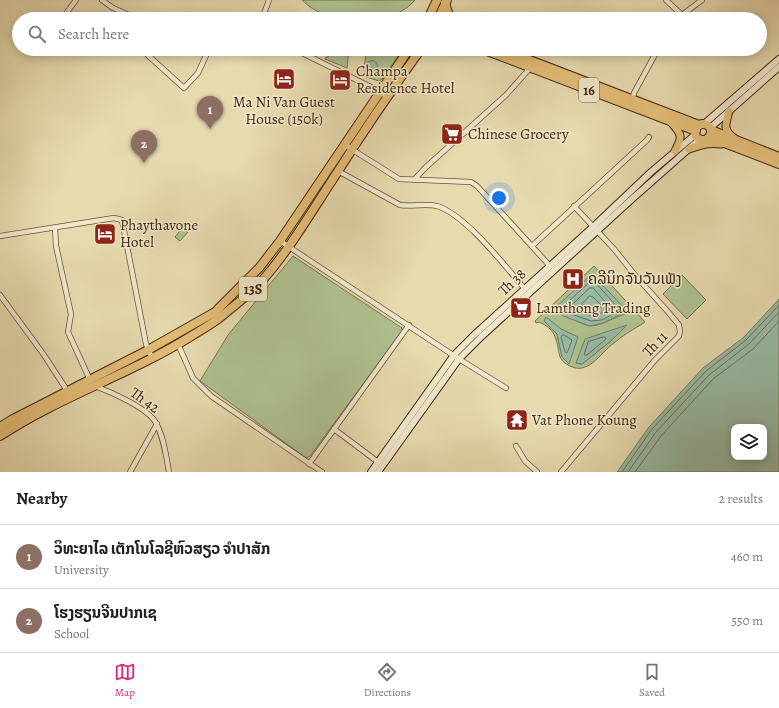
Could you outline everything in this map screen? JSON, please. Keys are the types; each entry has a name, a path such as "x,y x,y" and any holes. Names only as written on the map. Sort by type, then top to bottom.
{"highway":[{"path":"434,12 443,1"},
{"path":"440,12 443,1"},
{"path":"443,1 447,12"},
{"name":"13S","path":"0,427 13,419 152,358 217,320 240,301 259,283 289,246 338,171 348,147 380,91 404,56"},
{"name":"13S","path":"93,383 215,312 235,294 259,268 280,241 416,56"},
{"name":"16","path":"504,56 632,102 703,131 728,145 779,164"},
{"name":"16","path":"515,56 532,65"},
{"name":"16","path":"632,102 671,121 739,141 779,157"},
{"name":"13S","path":"0,436 69,394"}],"main road":[{"path":"728,111 727,133 739,141"},
{"path":"671,121 680,132 681,136 681,141 675,151"},
{"path":"689,149 708,143 728,145"}],"street":[{"path":"67,12 76,0"},
{"path":"102,0 113,8 122,12"},
{"path":"265,12 269,0"},
{"path":"666,0 677,12"},
{"path":"687,12 702,0"},
{"path":"149,56 184,88 198,73 206,56"},
{"path":"308,56 380,91 387,97"},
{"path":"632,102 634,93 654,56"},
{"name":"Th 38","path":"378,472 457,357 596,229 675,151 728,111 779,58"},
{"path":"414,180 425,168 506,95 532,65"},
{"name":"Th 38","path":"371,472 474,335 549,265 596,229 689,149 703,131 750,89 779,67"},
{"path":"532,246 649,137"},
{"path":"348,147 399,179 471,182 477,186 549,265"},
{"path":"338,171 400,205 436,206 449,212 475,233 524,288"},
{"name":"Th 11","path":"562,472 655,360 679,336 680,332 679,325 669,313 574,206"},
{"path":"0,236 114,218 120,219 123,222 146,344 152,358"},
{"path":"54,228 56,246 71,314 68,332 93,383"},
{"path":"280,241 506,388"},
{"path":"0,295 69,394"},
{"path":"309,464 409,325"},
{"path":"178,344 193,378 211,396 322,472"},
{"name":"Th 42","path":"93,383 149,414 157,424 162,436 168,472"},
{"path":"130,472 157,424"},
{"path":"334,429 378,462"},
{"path":"516,446 524,461 537,472"}],"shaded area":[{"path":"302,0 415,0 408,7 399,12 319,12"},
{"path":"348,56 347,68 325,59 328,57"},
{"path":"366,56 398,56 379,81 363,76"},
{"path":"182,228 188,232 180,241 175,237"},
{"path":"293,256 402,328 402,331 310,456 306,458 200,381 228,335"},
{"path":"594,266 645,322 617,340 588,366 575,368 568,365 560,357 556,338 552,331 539,322 536,323 535,321","holes":["628,313 595,326 588,326 575,320","626,325 612,340 582,364 576,363","561,329 578,337 562,357 557,334"]},
{"path":"682,275 706,300 687,319 663,294"}],"water":[{"path":"370,61 374,61 376,62 376,70 370,71 367,68 367,64"},
{"path":"592,274 629,313 617,316 603,323 590,326 563,316 555,308"},
{"path":"779,299 779,472 617,472 649,427 703,368 744,337"},
{"path":"546,317 561,329 578,337 569,364 562,357 557,334 544,321"},
{"path":"627,325 612,340 582,364 576,363 585,339"}],"place":[{"name":"Ma Ni Van Guest House (150k)","path":"284,79"},
{"name":"Champa Residence Hotel","path":"340,80"},
{"name":"ວິທະຍາໄລ ເຕັກໂນໂລຊີຫົວສຽວ ຈຳປາສັກ","path":"210,129"},
{"name":"Chinese Grocery","path":"452,134"},
{"name":"ໂຮງຮຽນຈີນປາກເຊ","path":"144,163"},
{"name":"Phaythavone Hotel","path":"105,234"},
{"name":"ຄລີນິກຈັນວັນເພັງ","path":"573,279"},
{"name":"Lamthong Trading","path":"521,308"},
{"name":"Vat Phone Koung","path":"517,420"}]}
